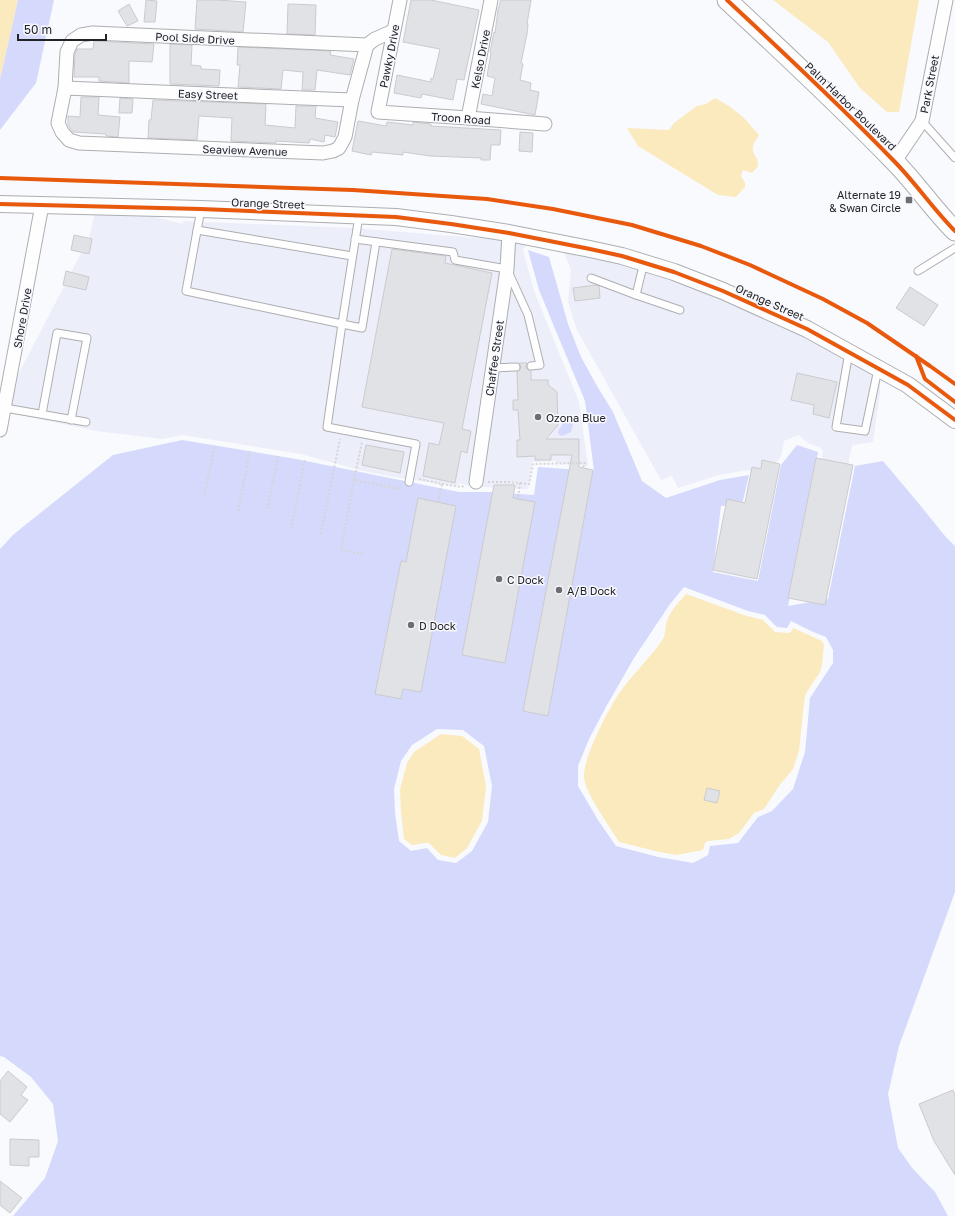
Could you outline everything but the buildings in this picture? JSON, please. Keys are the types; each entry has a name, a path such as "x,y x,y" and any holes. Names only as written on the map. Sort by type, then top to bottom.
{"main road":[{"name":"Palm Harbor Boulevard","path":"727,0 895,161 955,231"}],"street":[{"name":"Pawky Drive","path":"378,112 393,31 396,0"},
{"name":"Kelso Drive","path":"468,118 491,0"},
{"name":"Park Street","path":"895,161 922,121 946,0"},
{"path":"368,45 375,39 393,31"},
{"name":"Pool Side Drive","path":"65,88 67,52 72,41 81,35 93,33 368,45"},
{"name":"Seaview Avenue","path":"65,88 58,123 62,132 69,140 79,143 322,153 339,148 345,137 352,100 368,45"},
{"name":"Easy Street","path":"65,88 352,100"},
{"name":"Troon Road","path":"378,112 545,124"},
{"name":"Orange Street","path":"0,204 202,209 396,217 509,233 622,256 674,272 807,329 908,385 955,420"},
{"name":"Shore Drive","path":"0,430 4,400 42,205"},
{"name":"Chaffee Street","path":"476,482 507,269 509,233"}],"lane":[{"path":"922,121 955,158"},
{"path":"202,209 186,291 362,328 376,242"},
{"path":"359,216 327,427 416,444 410,478"},
{"path":"197,230 352,256"},
{"path":"355,239 453,252 455,260 507,269 528,315 540,365 530,366"},
{"path":"918,271 955,248"},
{"path":"636,295 644,262"},
{"path":"591,278 680,310"},
{"path":"42,414 58,333 87,338 71,420"},
{"path":"849,352 836,426 865,432 878,368"},
{"path":"493,368 516,367"},
{"path":"4,400 42,414 86,422"}],"path":[{"path":"321,534 342,430"},
{"path":"362,554 341,550 363,434"},
{"path":"205,492 214,445"},
{"path":"238,511 250,451"},
{"path":"267,509 278,456"},
{"path":"291,529 305,460"},
{"path":"520,483 530,484 533,464 585,463 583,468"},
{"path":"410,478 442,484 438,502"},
{"path":"354,480 400,489"}],"shaded area":[{"path":"0,0 18,0 0,79"},
{"path":"773,0 919,0 899,112 887,112 860,88 828,42"},
{"path":"715,98 729,106 743,117 759,135 753,147 753,151 758,160 758,166 752,173 743,170 741,176 745,183 745,187 736,197 718,195 638,146 627,128 669,130 674,123 697,106 706,104"},
{"path":"95,213 145,214 182,224 183,221 354,228 502,240 501,268 469,486 458,483 457,486 393,477 359,470 301,454 183,435 162,439 96,431 10,413 18,375 89,238"},
{"path":"515,241 531,246 525,246 523,250 534,291 579,402 588,466 556,463 556,461 532,462 528,489 482,487 514,270"},
{"path":"563,250 588,255 672,278 804,334 880,376 880,393 873,442 852,445 823,594 796,593 823,451 822,449 808,443 799,435 784,441 781,456 746,509 751,471 748,470 719,475 678,488 672,476 661,480 577,330 568,302 571,270"},
{"path":"686,594 747,616 763,620 775,632 788,633 791,632 793,628 822,641 824,645 820,672 805,695 799,751 793,769 779,786 764,809 754,813 739,833 729,839 708,841 705,843 703,850 677,855 619,842 589,793 584,778 588,757 606,715 620,692 663,639 667,620 676,605"},
{"path":"441,734 462,736 479,749 486,786 482,821 467,848 455,858 441,855 429,843 412,845 404,839 400,789 407,763 414,752"}],"water":[{"path":"18,0 54,0 36,83 0,130 0,79"},
{"path":"528,250 549,257 568,324 581,357 613,412 642,481 666,498 720,480 749,475 742,505 721,506 713,572 758,581 781,465 797,445 818,452 788,606 828,599 855,466 883,461 955,546 955,892 899,1046 888,1094 898,1148 913,1169 935,1192 948,1216 13,1216 45,1178 58,1141 53,1104 31,1077 4,1057 0,1056 0,549 14,534 113,455 182,440 296,459 459,492 534,495 538,467 594,471 585,401 539,290","holes":["684,587 748,611 765,615 777,627 787,628 791,621 826,637 833,650 833,663 810,698 805,752 793,789 772,811 758,817 738,843 710,846 708,855 693,863 658,857 616,846 598,820 578,786 578,766 589,739 607,705 634,658 670,604","437,729 463,730 484,746 492,786 488,822 472,851 456,863 438,860 427,848 411,851 399,841 395,813 394,789 401,761 412,745"]},
{"path":"564,417 571,417 573,424 571,432 562,436 559,435 558,432 562,426 562,420"}],"cycle path":[{"path":"727,0 873,139 901,168 955,231"},
{"path":"0,178 353,190 487,199 553,209 632,225 701,246 750,265 823,299 867,323 955,384"},
{"path":"0,204 201,209 396,217 509,233 622,256 674,272 723,291 807,329 908,385 955,420"},
{"path":"916,356 925,379 955,402"}],"place":[{"name":"Alternate 19 & Swan Circle","path":"909,200"},
{"name":"Ozona Blue","path":"538,417"},
{"name":"C Dock","path":"499,579"},
{"name":"A/B Dock","path":"559,590"},
{"name":"D Dock","path":"411,625"}]}
